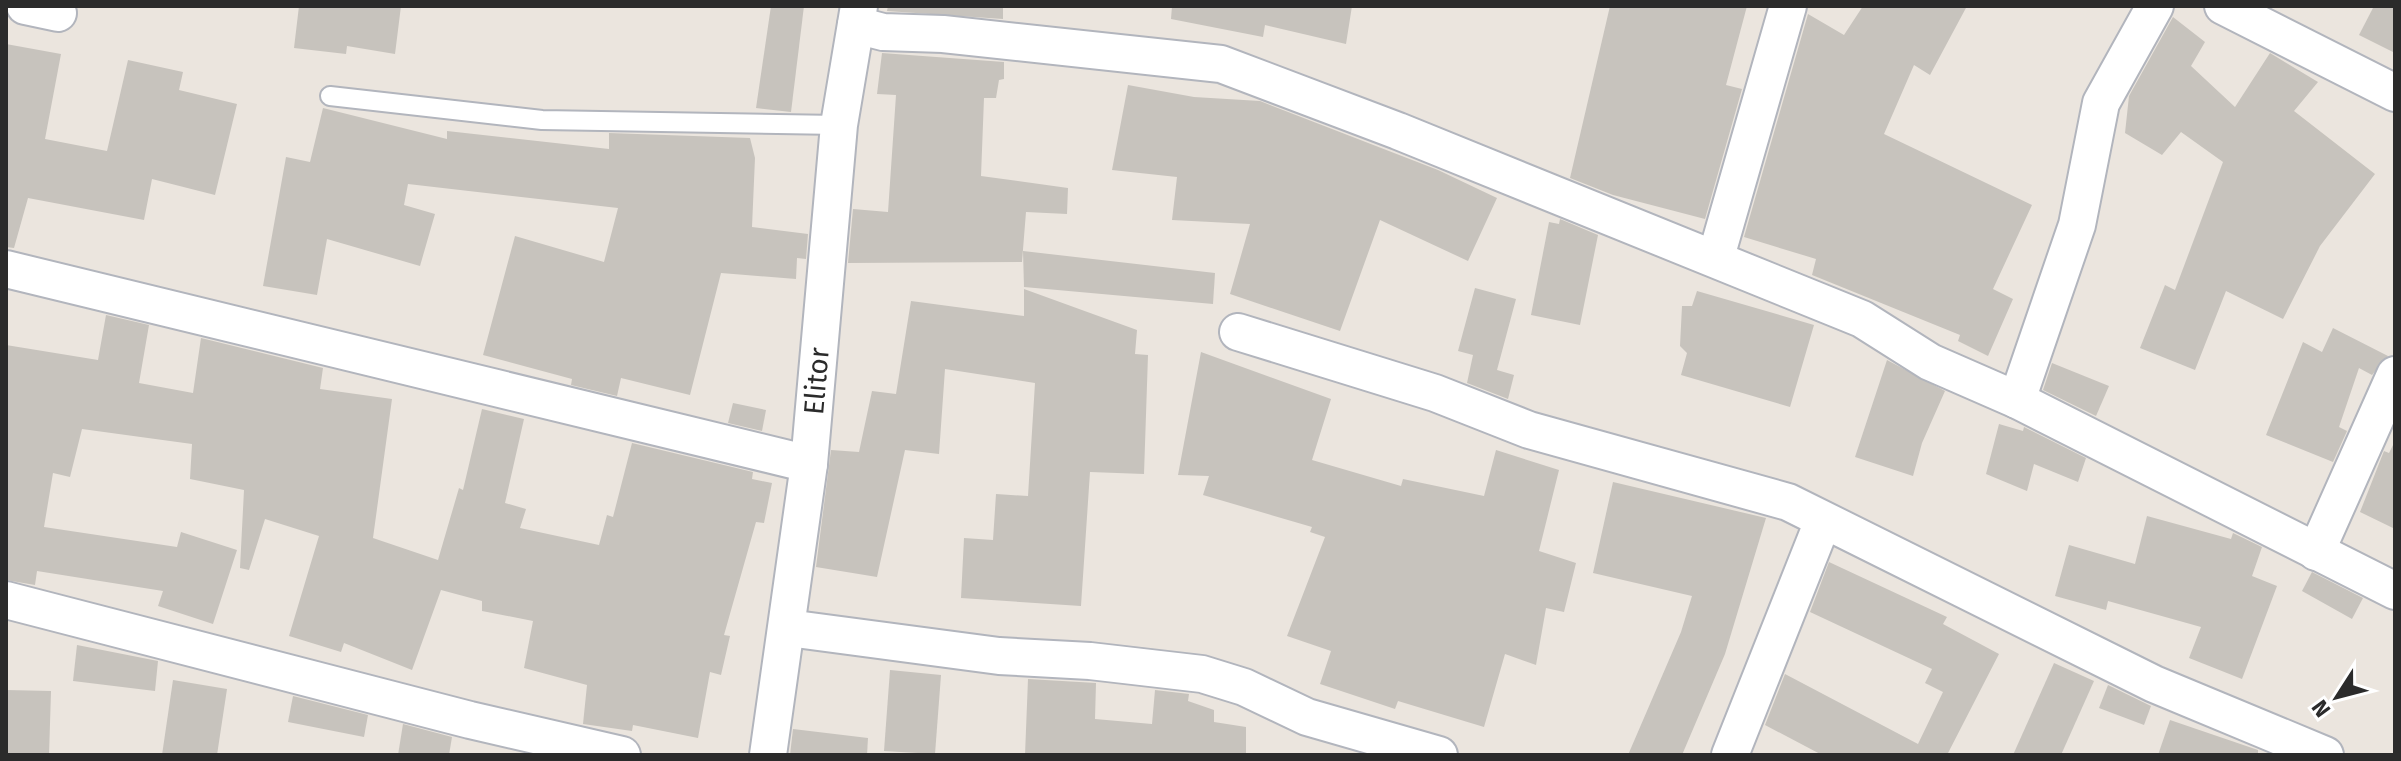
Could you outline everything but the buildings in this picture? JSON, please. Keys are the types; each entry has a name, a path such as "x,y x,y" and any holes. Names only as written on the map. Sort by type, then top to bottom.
{"street":[{"path":"1716,257 1788,6"},
{"path":"2017,400 2077,225 2101,103 2155,6"},
{"path":"2223,6 2395,93"},
{"path":"857,15 883,32 943,34 1221,64 1716,257 1862,319 1930,362 2017,400 2395,591"},
{"name":"Elitor","path":"768,755 809,464 839,125 857,15"},
{"path":"6,269 809,464"},
{"path":"1238,332 1435,393 1529,430 1788,502 2154,684 2325,755"},
{"path":"2316,552 2395,375"},
{"path":"1730,755 1823,521"},
{"path":"6,600 470,720 622,755"},
{"path":"788,628 999,656 1090,661 1202,674 1244,687 1307,717 1439,755"}],"lane":[{"path":"330,96 542,120 839,125"}]}
